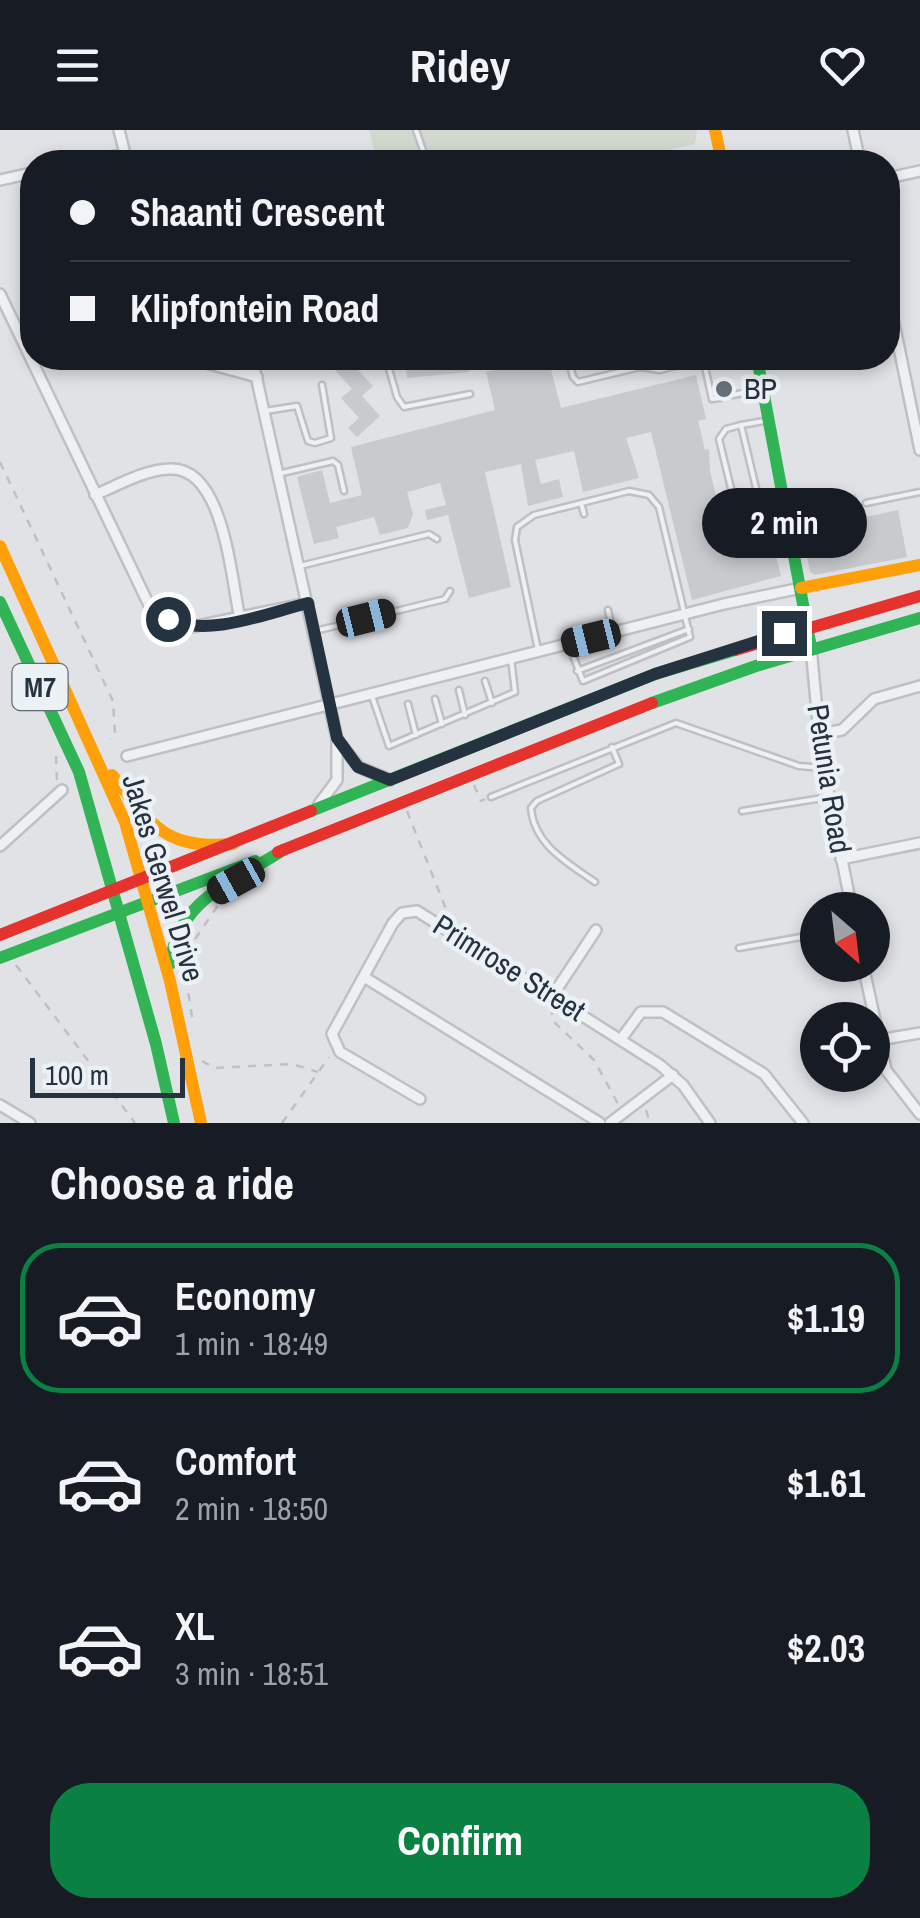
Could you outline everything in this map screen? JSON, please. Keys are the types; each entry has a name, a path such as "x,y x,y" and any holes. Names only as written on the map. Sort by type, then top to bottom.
{"main road":[{"path":"760,370 812,646"},
{"name":"Jakes Gerwel Drive","path":"0,546 125,822 170,982 202,1123"},
{"path":"800,588 920,566"},
{"path":"0,936 655,674 920,596"},
{"name":"Jakes Gerwel Drive","path":"0,602 79,772 174,1123"},
{"path":"0,958 149,903 552,740 812,646 920,618"},
{"path":"100,760 162,837 188,846 233,844"},
{"path":"170,982 170,947 179,922 205,898 283,850"}],"street":[{"path":"0,294 20,336"},
{"path":"900,352 920,450"},
{"path":"36,370 146,600 156,612 192,627 308,603"},
{"path":"232,370 258,377"},
{"path":"256,370 337,738 339,764 334,787 305,815"},
{"path":"95,494 158,470 192,474 214,501 240,619"},
{"path":"127,756 538,650 800,588"},
{"name":"Petunia Road","path":"812,646 818,734 848,892"},
{"path":"818,734 842,730 874,699 920,686"},
{"path":"337,738 358,767 390,780"},
{"path":"0,846 59,786"},
{"path":"841,859 920,843"},
{"name":"Primrose Street","path":"340,1052 334,1028 392,924 402,913 418,911 673,1075 710,1123"},
{"path":"553,995 596,930"},
{"path":"364,977 600,1123"},
{"path":"621,1038 641,1012 663,1012 764,1074 803,1123"},
{"path":"890,1038 920,1034"},
{"path":"340,1052 420,1099"},
{"path":"610,1123 673,1075"},
{"path":"890,1076 919,1119"},
{"path":"0,1106 30,1123"}],"lane":[{"path":"389,370 396,397 404,407 470,394"},
{"path":"571,370 573,377 581,382 628,370"},
{"path":"706,370 712,399 720,398"},
{"path":"263,412 297,406 308,442 315,444 331,438 322,386"},
{"path":"733,395 763,389"},
{"path":"741,426 761,507 759,513 742,518 737,513 719,439 723,431 741,426 769,420"},
{"path":"278,474 333,461 338,465 344,491"},
{"path":"538,650 515,540 516,527 534,515 629,491 653,498 690,630 688,640 583,681 576,672 568,643"},
{"path":"866,504 920,492"},
{"path":"581,503 584,514"},
{"path":"300,566 429,534 437,539"},
{"path":"315,631 445,598 450,591"},
{"path":"608,610 613,632"},
{"path":"576,672 690,630"},
{"path":"372,693 390,746 515,692 511,658"},
{"path":"485,681 492,703"},
{"path":"459,690 466,714"},
{"path":"435,699 442,724"},
{"path":"408,704 416,735"},
{"path":"491,797 668,724 683,723 799,766 823,768"},
{"path":"595,882 547,847 531,808 537,801 619,764 612,747"},
{"path":"742,810 829,797"},
{"path":"740,948 800,937"}],"path":[{"path":"0,462 112,701 116,724 110,739"},
{"path":"58,750 59,786"},
{"path":"473,783 481,801 491,797"},
{"path":"407,810 448,914 440,925"},
{"path":"192,1017 186,977 193,936 222,904"},
{"path":"14,962 135,1123"},
{"path":"553,995 552,1020 594,1060 624,1114"},
{"path":"282,1123 326,1059 340,1052"},
{"path":"202,1061 215,1068 292,1064 318,1072"},
{"path":"643,1099 650,1123"}],"shaded area":[{"path":"369,130 697,130 695,144 668,150 374,150"}],"building":[{"path":"335,370 358,370 373,386 362,396 380,416 357,437 348,428 359,418 341,398 352,389"},
{"path":"406,370 469,372 407,378"},
{"path":"551,370 561,408 696,375 706,419 698,421 705,450 709,449 710,471 727,540 770,530 781,576 692,600 651,432 626,438 639,478 583,492 574,451 535,460 541,484 559,479 563,497 528,506 521,464 485,472 511,587 469,598 448,515 427,520 425,510 446,505 440,483 407,492 413,514 408,528 380,535 374,517 336,527 339,538 314,544 297,477 322,470 330,503 362,495 351,447 495,410 486,372"},
{"path":"856,494 861,518 898,510 907,557 815,575 810,572 797,506"}],"traffic: fast":[{"path":"759,370 811,647"},
{"path":"0,602 79,772 156,1044 174,1123"},
{"path":"652,703 756,666 920,618"},
{"path":"311,811 655,674 735,650"},
{"path":"170,964 175,941 197,907 211,894 283,850"},
{"path":"0,958 255,861"}],"traffic: slow":[{"path":"715,130 719,150"},
{"path":"0,546 125,822 170,981 201,1123"},
{"path":"801,588 920,565"},
{"path":"112,775 138,808 175,838 210,845 233,844"}],"traffic: jam":[{"path":"735,650 920,596"},
{"path":"278,852 652,703"},
{"path":"0,935 311,811"}],"place":[{"name":"BP","path":"724,389"}],"route":[{"path":"168,619 180,625 202,626 308,603 337,738 358,767 390,780 655,674 784,633"}]}
